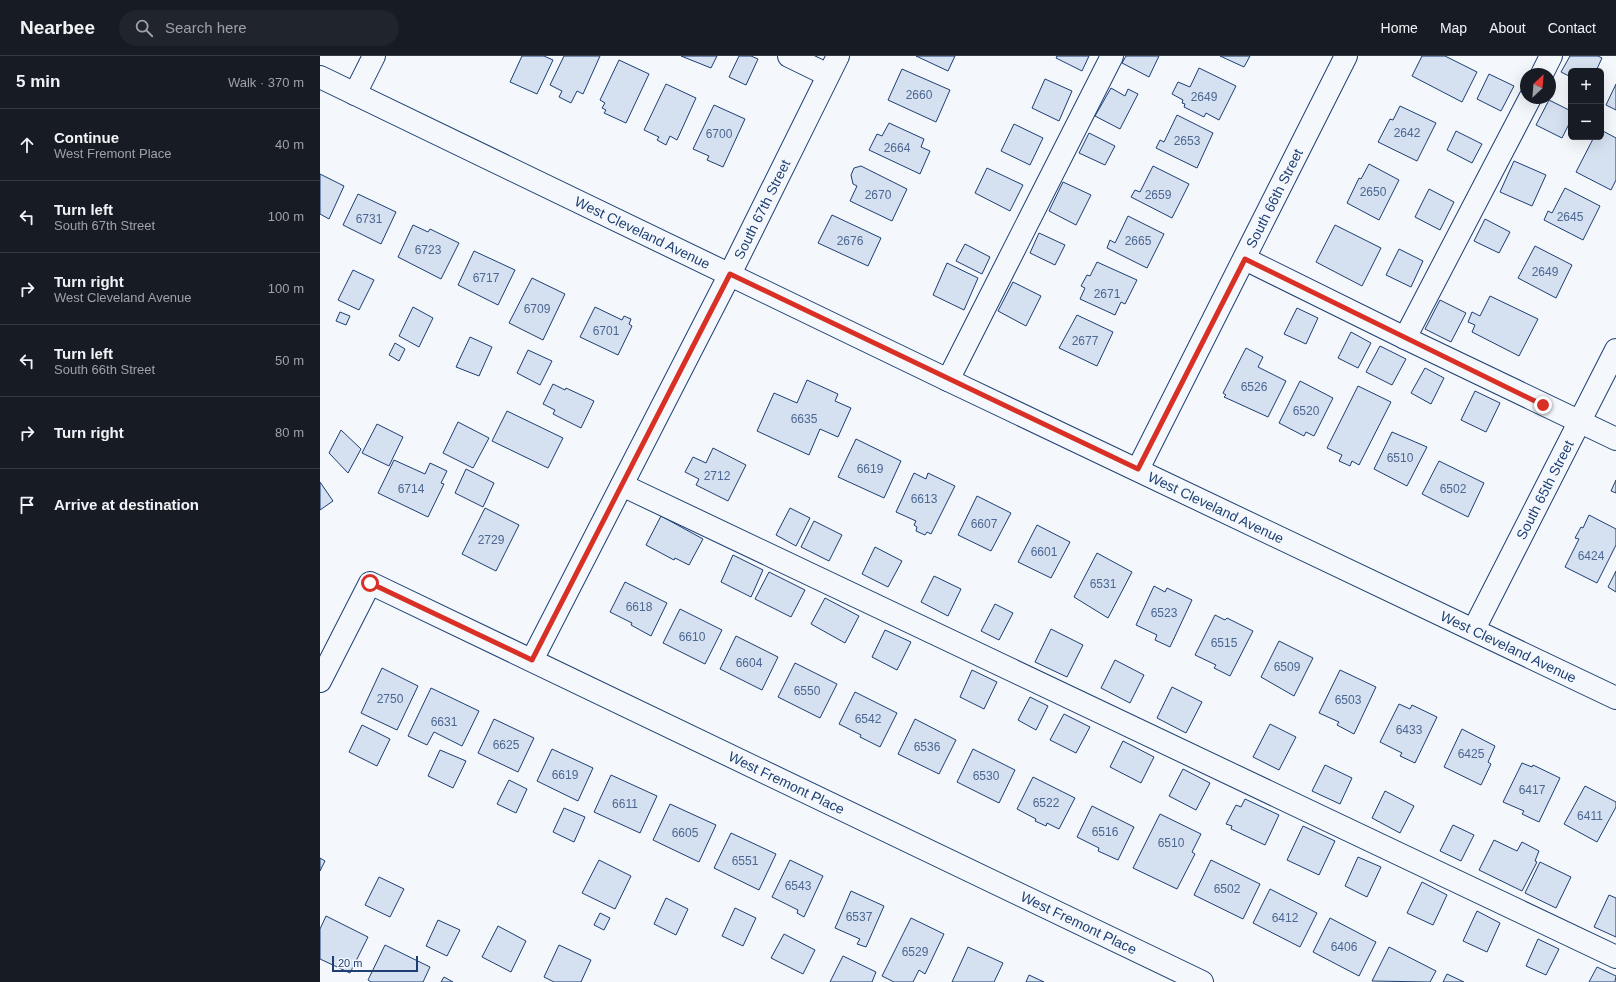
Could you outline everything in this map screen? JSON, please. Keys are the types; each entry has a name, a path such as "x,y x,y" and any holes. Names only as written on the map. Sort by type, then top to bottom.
{"street":[{"path":"355,94 374,56"},
{"path":"788,56 828,75"},
{"name":"South 67th Street","path":"532,660 730,274 838,56"},
{"path":"948,380 1112,56"},
{"name":"South 66th Street","path":"1138,469 1346,56"},
{"path":"1545,68 1551,56"},
{"name":"West Cleveland Avenue","path":"320,77 948,380 1138,469 1616,698"},
{"path":"1405,338 1527,104"},
{"path":"1245,259 1405,338 1616,439"},
{"name":"South 65th Street","path":"1474,629 1616,350"},
{"path":"622,485 1616,957"},
{"name":"West Fremont Place","path":"320,681 370,583 1202,982"}],"building":[{"path":"522,56 544,56 553,60 537,94 510,82"},
{"path":"564,56 600,56 583,94 577,91 571,103 559,97 562,91 550,85"},
{"path":"681,56 717,56 711,68"},
{"path":"739,56 751,56 758,59 746,85 729,77"},
{"path":"916,56 955,56 948,71"},
{"path":"1057,56 1089,56 1082,71 1056,58"},
{"path":"1126,56 1159,56 1149,77 1122,63"},
{"path":"1220,56 1250,56 1244,67"},
{"path":"1422,56 1445,56 1477,72 1462,102 1412,76"},
{"path":"1570,56 1598,56 1602,58 1597,68 1568,68 1568,76 1561,72"},
{"path":"619,60 649,74 626,123 604,113 606,110 602,108 605,103 600,100"},
{"path":"1199,68 1236,86 1219,120 1206,113 1204,117 1184,107 1185,104 1182,103 1183,100 1172,94 1178,82 1190,87"},
{"path":"902,69 950,90 936,122 888,100"},
{"path":"1489,74 1514,86 1501,111 1477,99"},
{"path":"1045,79 1072,91 1059,121 1032,108"},
{"path":"666,84 696,98 677,140 670,136 666,145 657,140 659,137 644,130"},
{"path":"1616,84 1616,110 1606,105"},
{"path":"1111,88 1125,96 1128,89 1138,94 1120,129 1095,116"},
{"path":"1547,104 1556,104 1568,110 1568,126 1562,138 1536,125"},
{"path":"714,105 745,119 723,167 707,160 709,156 693,149"},
{"path":"1400,106 1436,123 1417,161 1378,142 1390,119 1393,120"},
{"path":"1177,115 1213,133 1197,168 1156,148 1160,140 1164,142"},
{"path":"889,123 924,139 921,147 930,151 920,174 869,150 877,134 882,136"},
{"path":"1014,124 1043,138 1030,165 1001,151"},
{"path":"1456,131 1482,144 1472,163 1447,150"},
{"path":"1604,132 1616,138 1616,180 1611,190 1576,172 1592,140 1604,140"},
{"path":"1089,133 1115,146 1105,165 1079,153"},
{"path":"1514,161 1546,175 1532,206 1500,192"},
{"path":"1369,164 1399,180 1379,220 1347,203 1359,178 1361,179"},
{"path":"861,166 907,189 892,221 850,201 857,186 853,184 851,175 854,168"},
{"path":"1153,166 1189,184 1172,218 1131,197 1135,190 1140,192"},
{"path":"987,168 1023,185 1010,211 975,193"},
{"path":"320,174 344,186 329,219 320,214"},
{"path":"1063,182 1091,195 1076,225 1049,211"},
{"path":"1565,188 1600,206 1583,240 1544,220 1548,211 1552,213"},
{"path":"1429,189 1454,202 1440,230 1415,217"},
{"path":"358,194 396,212 381,244 343,225"},
{"path":"832,215 881,238 868,266 818,243"},
{"path":"1128,216 1164,234 1147,268 1107,248 1110,240 1115,243"},
{"path":"1485,219 1510,232 1499,253 1474,241"},
{"path":"413,225 428,232 430,229 459,243 441,279 398,257"},
{"path":"1335,225 1381,248 1362,286 1316,262"},
{"path":"1039,233 1065,245 1055,265 1030,253"},
{"path":"965,244 990,257 982,274 956,261"},
{"path":"1535,246 1572,265 1556,298 1518,278"},
{"path":"1399,249 1423,261 1411,287 1386,275"},
{"path":"474,251 515,270 498,305 458,285"},
{"path":"1097,262 1137,280 1125,304 1121,302 1115,315 1080,299 1085,288 1081,286 1087,275 1090,276"},
{"path":"947,263 978,278 964,310 933,295"},
{"path":"353,270 374,280 359,310 338,300"},
{"path":"532,278 565,294 543,340 509,323"},
{"path":"1013,282 1041,296 1026,326 998,311"},
{"path":"1490,296 1538,319 1519,356 1472,332 1475,325 1468,322 1472,312 1480,316"},
{"path":"1440,300 1466,313 1451,342 1425,329"},
{"path":"413,307 433,318 419,347 399,336"},
{"path":"595,307 622,320 624,316 631,319 629,324 632,326 618,355 580,337"},
{"path":"1297,308 1318,318 1306,344 1284,334"},
{"path":"340,312 350,316 346,325 336,321"},
{"path":"1077,315 1113,332 1097,366 1059,348"},
{"path":"1351,332 1371,343 1358,368 1338,358"},
{"path":"470,337 492,347 479,376 456,367"},
{"path":"395,343 405,349 399,361 389,355"},
{"path":"1380,346 1406,359 1392,385 1366,372"},
{"path":"1246,348 1263,357 1258,367 1286,381 1268,417 1224,397 1226,395 1223,393"},
{"path":"528,350 552,361 540,385 517,373"},
{"path":"1425,368 1444,378 1431,404 1411,393"},
{"path":"807,380 838,394 835,401 851,408 838,437 820,429 809,455 757,431 774,393 797,403"},
{"path":"1300,381 1333,398 1314,436 1306,432 1304,436 1279,423"},
{"path":"553,384 565,390 566,388 594,401 581,428 553,414 555,410 543,404"},
{"path":"1358,386 1391,402 1359,465 1352,461 1350,466 1339,461 1342,455 1327,448"},
{"path":"1475,391 1500,403 1486,432 1461,420"},
{"path":"507,411 563,438 548,468 492,441"},
{"path":"458,422 489,438 473,468 443,453"},
{"path":"377,424 403,437 389,466 362,453"},
{"path":"341,430 361,449 348,473 329,453"},
{"path":"1392,432 1427,447 1407,486 1374,469"},
{"path":"856,439 901,461 884,498 838,477"},
{"path":"713,448 746,465 728,501 696,485 699,479 685,472 693,457 706,463"},
{"path":"394,460 425,474 430,463 447,471 441,483 444,484 428,517 378,493"},
{"path":"1439,461 1484,483 1468,517 1422,494"},
{"path":"466,469 494,483 483,507 455,493"},
{"path":"914,473 926,479 928,473 955,486 931,534 927,532 925,535 916,531 917,527 914,525 916,521 896,512"},
{"path":"1616,480 1616,493 1611,491"},
{"path":"320,482 333,501 320,510"},
{"path":"977,496 1011,513 991,551 958,535"},
{"path":"485,508 519,525 496,571 462,554"},
{"path":"790,508 810,518 796,546 776,535"},
{"path":"1589,515 1616,529 1616,545 1597,583 1565,567 1579,539 1575,538 1581,527 1583,528"},
{"path":"661,516 703,539 689,565 675,558 674,560 646,545"},
{"path":"814,521 842,535 829,561 801,547"},
{"path":"1037,525 1070,542 1051,578 1018,562"},
{"path":"875,547 902,561 888,587 862,574"},
{"path":"1097,553 1132,572 1108,618 1074,597"},
{"path":"733,555 763,570 751,597 721,582"},
{"path":"1616,571 1616,592 1608,587"},
{"path":"769,572 805,590 791,617 755,599"},
{"path":"934,576 961,589 948,616 921,602"},
{"path":"625,582 667,603 651,636 631,625 632,623 610,612"},
{"path":"1154,586 1165,592 1167,588 1192,600 1170,647 1155,640 1157,635 1136,625"},
{"path":"825,598 859,616 845,643 811,624"},
{"path":"995,604 1013,613 999,640 981,631"},
{"path":"680,609 722,630 705,664 663,643"},
{"path":"1215,615 1225,620 1227,618 1253,631 1230,676 1214,668 1216,665 1195,655"},
{"path":"1051,629 1083,645 1067,677 1035,662"},
{"path":"885,630 911,642 897,670 872,657"},
{"path":"736,636 778,657 762,690 720,669"},
{"path":"1279,641 1313,658 1294,696 1261,677"},
{"path":"1115,660 1144,675 1130,703 1101,688"},
{"path":"795,663 837,684 820,718 778,697"},
{"path":"382,668 418,686 397,730 361,713"},
{"path":"972,670 997,682 984,709 960,697"},
{"path":"1340,670 1376,687 1354,734 1337,725 1339,722 1319,713"},
{"path":"1172,687 1202,702 1186,733 1157,718"},
{"path":"431,688 479,711 462,746 434,732 427,745 408,736"},
{"path":"855,692 897,713 880,747 839,724"},
{"path":"1030,697 1048,706 1036,730 1018,720"},
{"path":"1399,704 1410,709 1412,705 1437,717 1415,763 1400,756 1402,753 1380,742"},
{"path":"1064,714 1090,727 1076,753 1050,740"},
{"path":"494,719 534,738 518,772 478,753"},
{"path":"915,719 956,740 939,774 898,754"},
{"path":"1270,724 1296,737 1279,770 1253,757"},
{"path":"362,725 390,739 377,766 349,752"},
{"path":"1462,729 1495,746 1488,762 1491,764 1481,785 1444,767"},
{"path":"1123,741 1154,757 1141,783 1110,767"},
{"path":"552,749 593,768 578,801 537,781"},
{"path":"973,749 1015,770 999,803 957,782"},
{"path":"440,750 466,761 453,788 428,776"},
{"path":"1522,763 1532,767 1533,765 1560,778 1539,822 1522,814 1524,811 1503,802"},
{"path":"1325,765 1352,778 1340,804 1312,791"},
{"path":"1183,769 1210,783 1196,810 1169,796"},
{"path":"611,775 657,796 640,833 594,812"},
{"path":"1033,777 1075,798 1059,829 1047,823 1046,826 1035,821 1036,819 1017,809"},
{"path":"509,780 527,789 516,813 497,804"},
{"path":"1585,786 1616,802 1616,807 1597,842 1564,824"},
{"path":"1385,791 1414,806 1400,833 1372,818"},
{"path":"1245,799 1279,815 1265,845 1231,829 1232,826 1226,824 1236,805 1241,807"},
{"path":"670,804 716,825 699,862 653,840"},
{"path":"1092,806 1134,827 1118,860 1098,851 1099,848 1077,837"},
{"path":"564,808 585,817 574,842 553,832"},
{"path":"1160,814 1201,834 1192,852 1195,854 1177,889 1133,868"},
{"path":"1453,825 1474,835 1461,861 1440,851"},
{"path":"1303,826 1335,841 1319,875 1287,860"},
{"path":"731,833 776,854 759,890 714,868"},
{"path":"1494,840 1517,851 1522,842 1539,851 1535,861 1537,862 1522,891 1479,870"},
{"path":"1358,857 1381,867 1367,897 1345,886"},
{"path":"320,858 325,861 320,871"},
{"path":"599,860 631,876 615,909 582,893"},
{"path":"790,860 823,876 804,917 797,913 798,910 772,897"},
{"path":"1211,860 1260,884 1243,919 1194,895"},
{"path":"1540,862 1571,877 1556,908 1525,893"},
{"path":"379,877 404,889 390,917 365,905"},
{"path":"1422,882 1447,895 1433,925 1407,913"},
{"path":"1270,889 1317,913 1300,947 1253,923"},
{"path":"851,891 884,906 866,947 857,944 860,939 835,928"},
{"path":"1609,895 1616,898 1616,937 1594,927"},
{"path":"666,898 688,909 676,935 654,924"},
{"path":"735,908 756,918 743,946 722,936"},
{"path":"1477,911 1500,923 1487,952 1463,941"},
{"path":"600,913 610,918 604,930 594,925"},
{"path":"326,916 368,937 350,973 320,959 320,929"},
{"path":"911,918 944,934 925,974 919,970 913,982 894,982 882,976"},
{"path":"1330,918 1376,942 1359,976 1313,952"},
{"path":"438,920 460,930 447,956 426,946"},
{"path":"498,926 526,941 511,972 482,957"},
{"path":"784,934 815,950 803,974 771,958"},
{"path":"1538,939 1559,949 1546,975 1526,966"},
{"path":"385,945 430,967 423,982 371,982 368,980"},
{"path":"559,945 591,960 581,982 554,982 544,977"},
{"path":"968,947 1003,963 994,982 952,982"},
{"path":"1389,947 1436,971 1430,982 1372,981"},
{"path":"843,956 876,972 872,982 830,982"},
{"path":"1597,967 1616,976 1615,982 1589,982"},
{"path":"1447,974 1464,982 1443,982"},
{"path":"1029,975 1044,982 1026,982"},
{"path":"444,977 453,982 441,982"}],"route":[{"path":"370,583 532,660 730,274 948,380 1138,469 1245,259 1543,405"}]}
